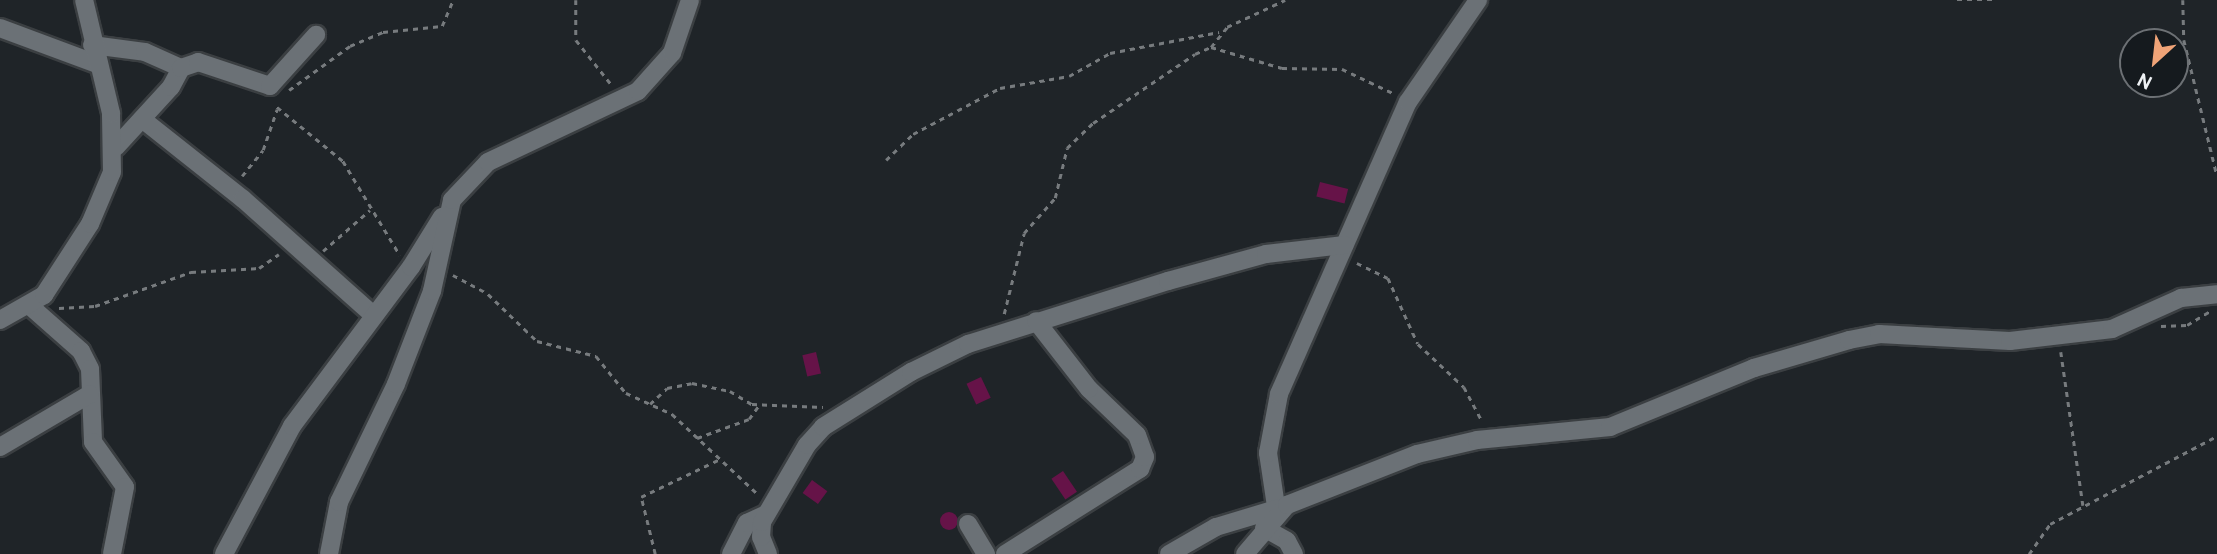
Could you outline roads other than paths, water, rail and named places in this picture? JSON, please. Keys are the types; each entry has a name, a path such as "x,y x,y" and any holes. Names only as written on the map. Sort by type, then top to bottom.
{"street":[{"path":"0,320 33,305 102,203 116,147 84,0"},
{"path":"224,554 292,426 410,269 452,200 488,162 624,100 672,53 690,0"},
{"path":"1245,554 1276,511 1268,453 1272,422 1342,249 1408,102 1478,0"},
{"path":"0,28 97,64"},
{"path":"116,147 142,119 181,68 198,62 277,91 289,59 316,35"},
{"path":"92,45 145,52 181,68"},
{"path":"142,119 230,189 373,315"},
{"path":"329,554 339,502 396,384 439,268 452,200"},
{"path":"768,554 760,531 764,515 807,445 836,419 911,372 996,334 1266,254 1342,249"},
{"path":"1169,554 1216,527 1276,511 1406,457 1493,439 1610,427 1754,368 1849,340 1879,334 1970,342 2059,335 2137,322 2172,302 2217,294"},
{"path":"33,305 84,355 93,442 125,487 112,554"},
{"path":"1005,554 1140,469 1145,457 1137,435 1089,389 1036,321"},
{"path":"0,447 90,394"},
{"path":"731,554 747,523 764,515"},
{"path":"968,524 986,554"},
{"path":"1264,528 1287,541 1294,554"}]}
